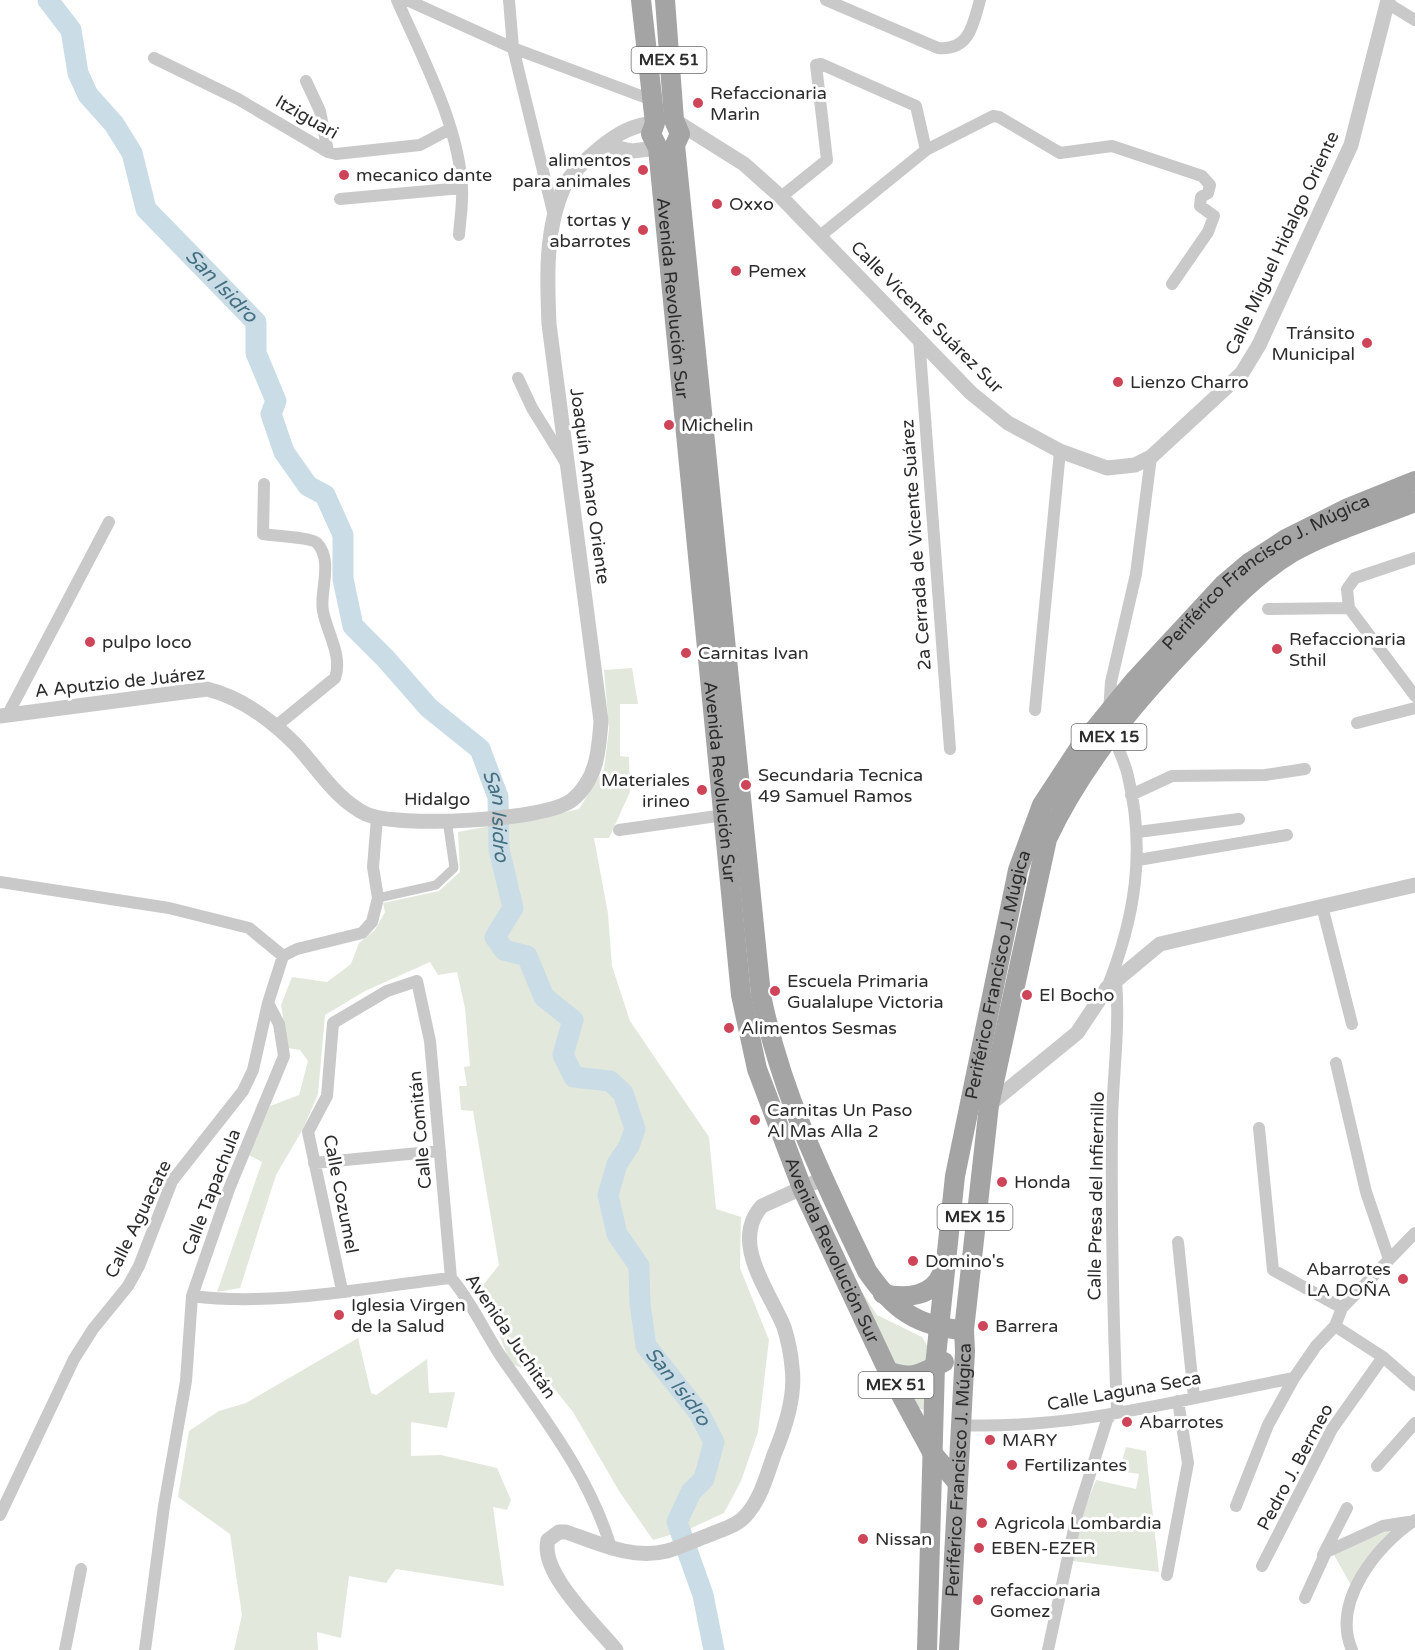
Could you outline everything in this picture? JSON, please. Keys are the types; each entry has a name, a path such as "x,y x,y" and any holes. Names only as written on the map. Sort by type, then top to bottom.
{"main road":[{"name":"Avenida Revolución Sur","path":"641,0 652,100 664,122 680,134 667,146"},
{"name":"Avenida Revolución Sur","path":"665,0 664,122 652,138 667,146"},
{"name":"Avenida Revolución Sur","path":"667,146 741,996 757,1070 802,1188 888,1371 933,1454 957,1482"},
{"name":"Avenida Revolución Sur","path":"667,146 762,995 781,1077 822,1179 867,1271 883,1294 905,1313 938,1328 964,1330"},
{"name":"Periférico Francisco J. Múgica","path":"927,1650 935,1366 955,1176 970,1093 1018,870 1042,805 1060,775 1109,713 1223,585 1249,563 1286,539 1348,508 1415,482"},
{"name":"Periférico Francisco J. Múgica","path":"949,1650 965,1351 964,1330 989,1105 1047,839 1076,785 1112,733 1174,660 1238,593 1294,552 1415,502"},
{"path":"883,1294 905,1297 926,1291 942,1276 946,1258"},
{"path":"888,1371 902,1376 918,1376 965,1351"}],"street":[{"path":"397,0 441,100 450,129 462,188 459,235"},
{"path":"407,0 513,48 652,100"},
{"path":"509,0 513,48 555,218"},
{"path":"826,0 938,48 946,49 964,43 969,37 980,0"},
{"path":"1387,2 1415,20"},
{"name":"Calle Miguel Hidalgo Oriente","path":"1151,457 1242,373 1259,345 1351,146 1387,2"},
{"name":"Itziguari","path":"154,58 238,99 328,152 336,154 420,145 450,129"},
{"path":"781,196 827,160 816,65 821,64 916,106 926,150"},
{"path":"306,81 320,111 328,152"},
{"path":"820,236 926,150 993,116 999,117 1060,153 1112,146 1202,176 1210,185 1208,193 1201,197 1200,206 1214,216 1208,232 1172,284"},
{"name":"Calle Vicente Suárez Sur","path":"664,122 702,136 744,164 781,196 980,400 1008,423 1060,451 1107,468 1135,465 1151,457"},
{"name":"Joaquín Amaro Oriente","path":"533,815 552,811 571,801 583,790 593,773 599,751 601,721 586,593 566,463 548,301 547,272 555,218 565,186 584,161 628,129 664,122"},
{"path":"604,145 632,151 667,146 702,136"},
{"path":"340,199 462,188"},
{"name":"2a Cerrada de Vicente Suárez","path":"919,338 950,749"},
{"path":"518,378 532,408 566,463"},
{"path":"1035,710 1060,451"},
{"path":"1109,713 1111,682 1136,574 1151,457"},
{"path":"264,484 263,534 312,540 320,547 327,574 322,609 338,662 335,678 275,727"},
{"path":"4,715 109,522"},
{"path":"1415,558 1355,578 1347,589 1350,608 1415,696"},
{"path":"1268,609 1350,608"},
{"name":"A Aputzio de Juárez","path":"4,715 207,689 238,700 275,727 294,744 338,795 364,813 377,818"},
{"path":"1357,723 1415,708"},
{"name":"Calle Presa del Infiernillo","path":"1048,1650 1077,1515 1107,1420 1115,1413 1111,1257 1112,1118 1117,1059 1112,984 1127,934 1138,860 1138,832 1128,775 1112,733"},
{"path":"1131,795 1172,776 1265,775 1305,769"},
{"name":"Hidalgo","path":"377,818 451,820 533,815"},
{"path":"619,830 724,815"},
{"path":"268,1003 283,956 297,949 362,933 372,922 378,898 374,867 377,818"},
{"path":"1138,832 1239,819"},
{"path":"378,898 436,885 454,868 451,820"},
{"path":"1138,860 1287,835"},
{"path":"0,882 169,908 249,928 283,956"},
{"path":"970,1093 989,1105 1077,1033 1112,984 1160,944 1415,885"},
{"path":"1322,906 1352,1024"},
{"name":"Calle Comitán","path":"417,981 430,1041 451,1278"},
{"name":"Calle Cozumel","path":"342,1290 309,1132 327,1096 333,1023 387,991 417,981"},
{"name":"Calle Tapachula","path":"145,1650 164,1506 186,1381 192,1296 229,1189 284,1056 279,1024 268,1003"},
{"name":"Calle Aguacate","path":"0,1515 75,1359 93,1329 128,1286 139,1266 172,1181 243,1091 253,1070 268,1003"},
{"path":"1336,1063 1366,1192 1389,1259"},
{"path":"1259,1128 1273,1270 1342,1308"},
{"path":"314,1163 440,1151"},
{"path":"616,1650 568,1595 549,1560 546,1546 553,1536 566,1532 611,1548 648,1554 667,1551 737,1524 758,1497 778,1445 792,1394 793,1370 789,1344 783,1326 757,1273 750,1239 752,1228 756,1213 762,1206 822,1179"},
{"path":"1236,1506 1268,1425 1294,1378 1316,1346 1335,1326 1342,1308 1415,1233"},
{"path":"1178,1242 1194,1397"},
{"name":"Avenida Juchitán","path":"192,1296 229,1300 451,1278 462,1291 500,1354 540,1410 572,1462 603,1520 611,1548"},
{"path":"1335,1326 1383,1357 1415,1385"},
{"name":"Pedro J. Bermeo","path":"1262,1566 1332,1429 1383,1357"},
{"name":"Calle Laguna Seca","path":"960,1425 1035,1425 1115,1413 1294,1378"},
{"path":"1167,1575 1188,1464 1178,1401"},
{"path":"1377,1467 1415,1423"},
{"path":"1305,1598 1323,1555 1347,1508"},
{"path":"1323,1555 1383,1526 1415,1520"},
{"path":"1352,1650 1348,1620 1354,1590 1387,1544 1415,1520"},
{"path":"65,1650 81,1569"}],"shaded area":[{"path":"632,668 638,704 620,704 620,756 629,757 630,792 609,838 594,838 608,914 612,966 630,1021 709,1137 716,1209 741,1217 740,1268 769,1340 758,1432 741,1481 724,1513 687,1530 653,1540 619,1491 573,1412 544,1376 511,1364 480,1289 499,1265 473,1111 461,1110 459,1086 467,1086 464,1067 470,1066 465,1008 457,972 438,975 430,962 365,991 325,1015 318,1094 303,1129 276,1175 240,1288 217,1292 262,1162 249,1155 270,1106 299,1095 308,1061 300,1050 288,1048 281,1005 292,977 327,982 351,964 359,943 375,930 385,912 383,903 439,891 460,872 458,832 579,809 604,769 609,729 604,670"},
{"path":"848,1271 877,1315 922,1337 928,1347 929,1405 923,1410 916,1407"},
{"path":"358,1338 371,1393 376,1395 427,1359 429,1393 455,1392 447,1428 411,1422 411,1456 441,1455 497,1468 511,1500 507,1510 493,1507 504,1586 396,1569 386,1583 349,1576 341,1638 317,1632 318,1650 234,1650 242,1615 230,1534 178,1497 189,1431 219,1411 246,1403"},
{"path":"1126,1447 1146,1451 1159,1572 1072,1561 1081,1517 1096,1480 1136,1489 1139,1474 1119,1471"},
{"path":"1401,1526 1352,1587 1333,1553"}],"waterway":[{"name":"San Isidro","path":"48,0 71,30 78,73 88,95 114,124 132,153 146,209 256,322 256,353 276,401 271,414 284,452 308,486 325,495 343,535 343,579 353,626 429,708 480,749 498,797 499,849 513,908 495,937 504,950 527,956 544,997 573,1020 563,1055 574,1077 610,1081 623,1093 635,1129 629,1146 617,1164 608,1195 617,1234 639,1266 640,1304 646,1346 699,1413 714,1442 704,1479 691,1492 677,1522 703,1595 714,1650"}],"place":[{"name":"Refaccionaria Marìn","path":"698,103"},
{"name":"alimentos para animales","path":"643,170"},
{"name":"mecanico dante","path":"344,175"},
{"name":"Oxxo","path":"717,204"},
{"name":"tortas y abarrotes","path":"643,230"},
{"name":"Pemex","path":"736,271"},
{"name":"Tránsito Municipal","path":"1367,343"},
{"name":"Lienzo Charro","path":"1118,382"},
{"name":"Michelin","path":"669,425"},
{"name":"pulpo loco","path":"90,642"},
{"name":"Refaccionaria Sthil","path":"1277,649"},
{"name":"Carnitas Ivan","path":"686,653"},
{"name":"Secundaria Tecnica 49 Samuel Ramos","path":"746,785"},
{"name":"Materiales irineo","path":"702,790"},
{"name":"Escuela Primaria Gualalupe Victoria","path":"775,991"},
{"name":"El Bocho","path":"1027,995"},
{"name":"Alimentos Sesmas","path":"729,1028"},
{"name":"Carnitas Un Paso Al Mas Alla 2","path":"755,1120"},
{"name":"Honda","path":"1002,1182"},
{"name":"Domino's","path":"913,1261"},
{"name":"Abarrotes LA DOÑA","path":"1403,1279"},
{"name":"Iglesia Virgen de la Salud","path":"339,1315"},
{"name":"Barrera","path":"983,1326"},
{"name":"Abarrotes","path":"1127,1422"},
{"name":"MARY","path":"990,1440"},
{"name":"Fertilizantes","path":"1012,1465"},
{"name":"Agricola Lombardia","path":"982,1523"},
{"name":"Nissan","path":"863,1539"},
{"name":"EBEN-EZER","path":"979,1548"},
{"name":"refaccionaria Gomez","path":"978,1600"}]}
